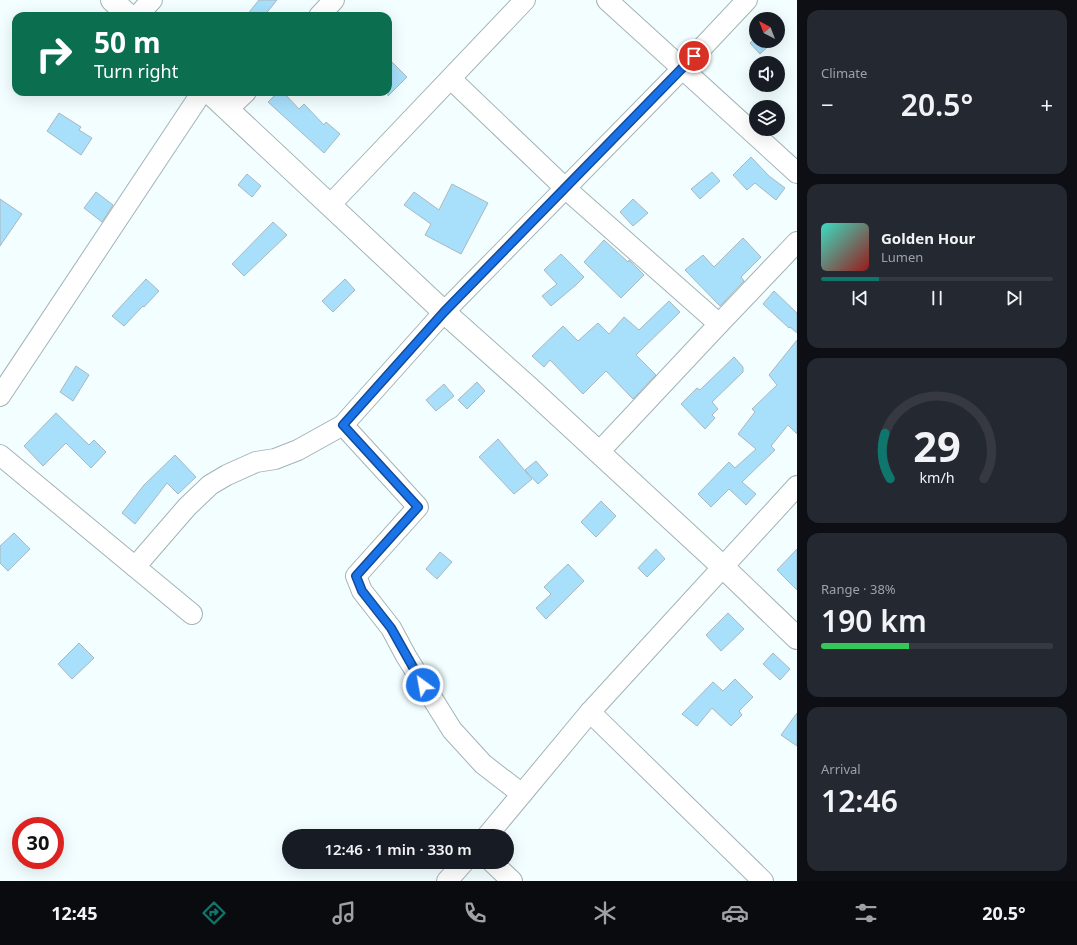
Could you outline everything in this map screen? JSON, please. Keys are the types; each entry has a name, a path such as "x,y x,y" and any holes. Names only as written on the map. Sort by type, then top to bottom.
{"street":[{"path":"112,0 125,12"},
{"path":"140,12 152,0"},
{"path":"323,12 334,0"},
{"path":"330,204 451,79 524,0"},
{"path":"607,0 797,173"},
{"path":"135,566 187,507 210,485 227,474 256,462 275,459 298,450 343,425 444,312 683,68 747,0"},
{"path":"451,79 565,188 719,324"},
{"path":"0,396 199,96"},
{"path":"213,96 444,312 599,452 723,567 797,638"},
{"path":"228,109 242,96"},
{"path":"599,452 797,242"},
{"path":"343,425 418,507 356,576 362,591 391,628 406,656 452,730 483,764 522,794"},
{"path":"0,455 192,614"},
{"path":"493,829 590,712 797,486"},
{"path":"590,712 763,881"},
{"path":"447,881 458,869"},
{"path":"499,869 512,881"}],"building":[{"path":"259,0 277,0 267,12 249,12"},
{"path":"755,48 766,48 760,54"},
{"path":"392,62 407,77 392,92"},
{"path":"274,96 287,96 299,109 304,104 324,125 326,122 340,134 324,153 268,102"},
{"path":"59,113 81,127 79,130 92,138 81,155 47,131"},
{"path":"751,157 769,176 785,188 776,200 755,183 747,190 733,175"},
{"path":"712,172 720,181 700,199 691,189"},
{"path":"247,174 261,186 252,197 238,185"},
{"path":"452,184 488,203 461,254 425,235 431,224 404,205 414,192 439,210"},
{"path":"96,192 113,205 102,222 84,208"},
{"path":"0,199 22,214 0,246"},
{"path":"633,199 648,213 633,226 620,212"},
{"path":"273,222 287,235 244,276 232,264"},
{"path":"743,238 761,257 741,277 744,281 720,306 685,270 703,255 714,267"},
{"path":"604,240 628,262 629,260 644,275 621,298 584,262"},
{"path":"561,254 584,277 551,306 542,296 557,284 544,270"},
{"path":"146,279 159,291 124,326 112,316"},
{"path":"345,279 355,290 333,312 322,301"},
{"path":"774,291 797,313 797,333 790,327 789,328 763,304"},
{"path":"669,301 680,312 636,355 656,375 633,399 606,371 583,394 550,360 544,367 532,356 563,326 578,341 598,323 609,334 624,317 639,330"},
{"path":"797,340 797,434 788,425 771,446 775,450 742,482 756,494 746,505 729,489 711,507 698,494 729,462 735,468 756,449 738,434 755,412 752,409 777,385 769,375"},
{"path":"734,357 743,367 743,372 712,402 718,409 712,415 715,418 705,429 681,404 697,388 700,390"},
{"path":"76,366 89,375 73,401 60,392"},
{"path":"477,382 485,391 467,409 458,400"},
{"path":"444,384 454,396 436,411 426,400"},
{"path":"56,413 89,445 94,440 106,452 91,468 66,443 43,466 24,446"},
{"path":"498,439 532,479 514,494 479,457"},
{"path":"175,455 196,477 178,494 167,483 135,524 122,513 144,485"},
{"path":"536,461 548,475 538,484 525,470"},
{"path":"601,501 616,516 596,537 581,522"},
{"path":"14,533 30,549 8,571 0,563 0,546"},
{"path":"656,549 665,559 647,577 638,568"},
{"path":"797,549 797,590 777,570"},
{"path":"440,552 452,562 437,579 426,569"},
{"path":"568,564 584,581 546,619 536,608 551,594 544,587"},
{"path":"728,613 744,629 721,651 706,635"},
{"path":"79,643 94,658 72,679 58,664"},
{"path":"773,653 790,669 780,680 763,664"},
{"path":"735,679 753,697 739,711 742,715 731,726 712,708 697,726 682,714 713,682 723,691"},
{"path":"797,713 797,746 781,735"}],"route":[{"path":"423,685 391,628 362,591 356,576 418,507 343,425 444,312 694,56"}]}
